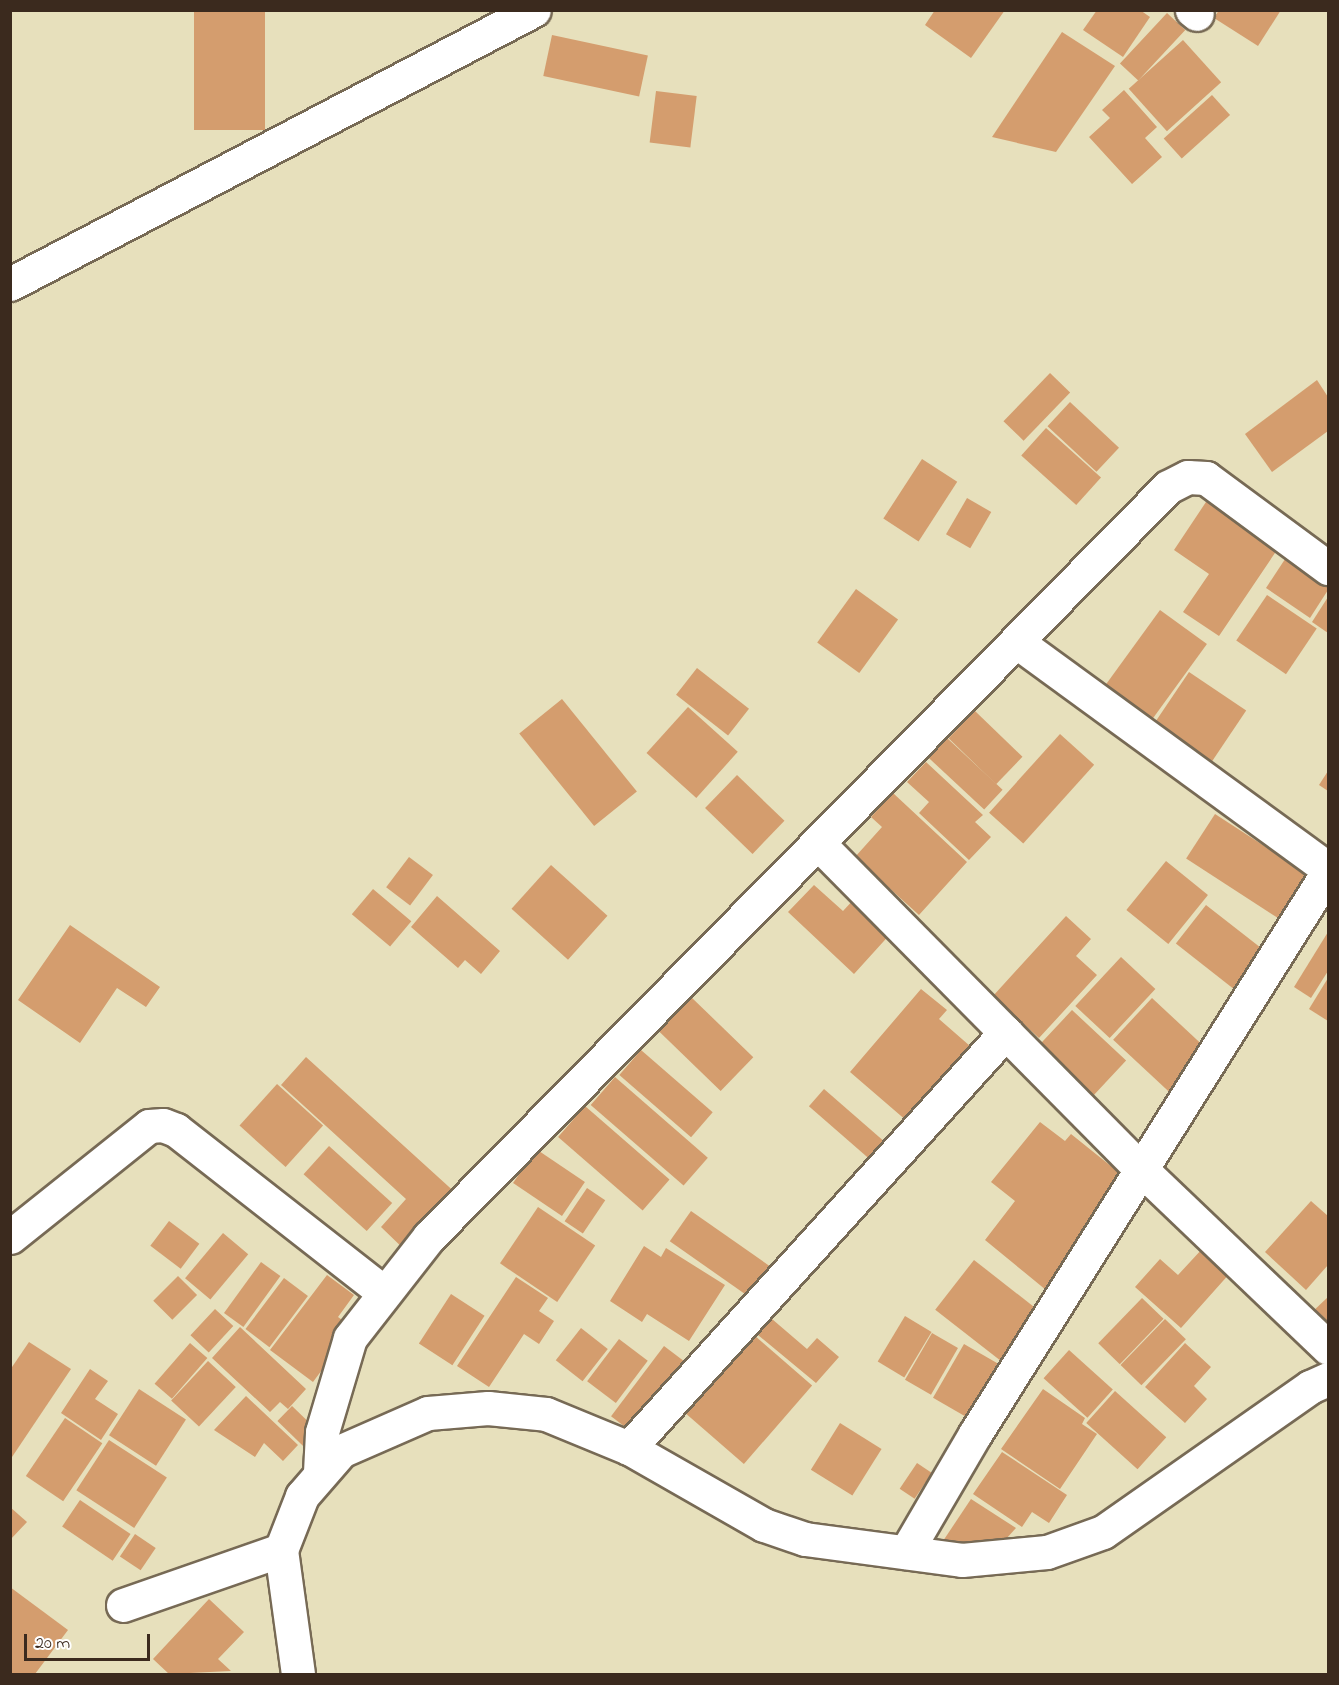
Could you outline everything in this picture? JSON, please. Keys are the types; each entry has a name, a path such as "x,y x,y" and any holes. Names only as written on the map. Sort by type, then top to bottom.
{"street":[{"path":"10,284 534,10"},
{"path":"320,1472 322,1432 340,1365 350,1338 383,1292 429,1237 820,845 1168,487 1188,477 1206,478 1329,568"},
{"path":"906,1552 975,1434 1143,1171 1329,871 1017,642"},
{"path":"820,845 1143,1171 1329,1348"},
{"path":"629,1448 1006,1032"},
{"path":"10,1237 149,1126 163,1125 176,1130 383,1292"},
{"path":"298,1674 276,1551 302,1496 320,1472 341,1451 428,1413 459,1408 546,1414 629,1448 764,1525 805,1539 962,1560 1047,1552 1077,1544 1103,1532 1310,1387 1329,1379"},
{"path":"123,1605 276,1551"}],"building":[{"path":"194,10 265,10 265,130 194,130"},
{"path":"935,10 1005,10 971,58 925,25"},
{"path":"1097,10 1140,10 1150,17 1123,57 1083,30"},
{"path":"1219,10 1281,10 1258,46 1214,18"},
{"path":"1167,13 1185,30 1138,81 1120,63"},
{"path":"1062,32 1115,66 1056,152 992,137"},
{"path":"552,35 648,55 639,96 543,76"},
{"path":"1183,40 1221,82 1167,131 1129,89"},
{"path":"1124,90 1157,127 1145,138 1162,157 1132,184 1089,137 1110,118 1102,110"},
{"path":"656,91 697,96 690,148 650,143"},
{"path":"1212,95 1230,115 1182,159 1164,138"},
{"path":"1050,373 1070,392 1024,441 1003,421"},
{"path":"1317,380 1328,397 1328,431 1272,472 1245,434"},
{"path":"1070,402 1119,448 1096,472 1047,426"},
{"path":"1046,428 1101,478 1076,505 1021,455"},
{"path":"922,459 957,482 919,541 883,519"},
{"path":"967,498 991,512 970,548 946,534"},
{"path":"1208,499 1279,547 1219,636 1183,612 1209,574 1174,550"},
{"path":"1289,553 1328,580 1328,590 1310,618 1266,588"},
{"path":"856,589 898,620 859,673 817,642"},
{"path":"1267,595 1317,629 1286,674 1236,641"},
{"path":"1328,597 1328,633 1312,622"},
{"path":"1160,610 1207,644 1152,719 1105,685"},
{"path":"697,668 749,709 728,735 676,695"},
{"path":"1189,672 1246,711 1210,764 1153,725"},
{"path":"562,699 637,791 594,826 519,734"},
{"path":"688,707 738,752 696,798 647,753"},
{"path":"975,711 1022,757 996,784 949,738"},
{"path":"1060,734 1094,765 1023,844 989,813"},
{"path":"947,738 1003,790 984,810 929,758"},
{"path":"926,762 983,815 975,822 991,837 969,860 919,813 929,802 907,782"},
{"path":"1328,771 1328,791 1319,785"},
{"path":"737,775 784,821 753,854 705,808"},
{"path":"893,793 967,862 919,915 855,857 882,827 871,817"},
{"path":"1215,814 1307,874 1278,918 1186,858"},
{"path":"409,857 433,875 410,905 386,887"},
{"path":"1166,861 1208,895 1168,944 1126,910"},
{"path":"551,865 607,916 568,960 512,909"},
{"path":"814,885 843,911 856,897 893,931 854,974 788,912"},
{"path":"373,889 411,921 390,946 352,914"},
{"path":"437,896 500,951 481,974 465,960 458,968 411,927"},
{"path":"1206,905 1267,953 1237,992 1176,944"},
{"path":"1066,916 1091,939 1076,956 1097,975 1039,1038 993,996"},
{"path":"70,925 160,987 146,1007 117,988 80,1043 18,1000"},
{"path":"1328,932 1328,971 1311,998 1294,987"},
{"path":"1121,957 1155,989 1110,1038 1075,1006"},
{"path":"1328,978 1328,1021 1309,1009"},
{"path":"921,989 947,1010 939,1019 978,1053 915,1128 850,1072"},
{"path":"690,996 753,1057 721,1091 657,1030"},
{"path":"1152,998 1213,1055 1174,1096 1113,1040"},
{"path":"1072,1010 1126,1060 1092,1097 1038,1047"},
{"path":"641,1050 713,1112 691,1137 619,1075"},
{"path":"306,1057 459,1196 408,1253 381,1227 406,1199 281,1085"},
{"path":"615,1077 708,1158 684,1186 591,1105"},
{"path":"277,1084 323,1125 286,1167 240,1126"},
{"path":"824,1089 885,1142 870,1159 809,1106"},
{"path":"585,1106 670,1179 643,1210 558,1137"},
{"path":"1040,1122 1065,1141 1071,1134 1132,1183 1046,1290 985,1240 1015,1201 991,1182"},
{"path":"329,1146 392,1203 367,1231 304,1174"},
{"path":"536,1149 585,1182 562,1216 513,1183"},
{"path":"587,1188 605,1200 583,1233 565,1221"},
{"path":"1311,1201 1328,1216 1328,1265 1306,1290 1265,1252"},
{"path":"538,1207 595,1246 557,1302 500,1263"},
{"path":"691,1211 779,1272 757,1303 670,1241"},
{"path":"169,1221 199,1244 181,1269 150,1246"},
{"path":"223,1233 248,1254 210,1299 185,1278"},
{"path":"644,1246 661,1257 666,1248 725,1285 689,1341 647,1314 642,1322 610,1301"},
{"path":"1203,1248 1231,1272 1181,1328 1135,1287 1160,1259 1178,1275"},
{"path":"974,1260 1046,1317 1008,1366 935,1310"},
{"path":"261,1262 280,1276 243,1327 224,1313"},
{"path":"327,1275 354,1295 338,1317 353,1328 313,1382 270,1350"},
{"path":"178,1276 197,1295 172,1320 153,1301"},
{"path":"516,1277 548,1298 539,1311 554,1321 539,1344 524,1334 489,1387 457,1366"},
{"path":"284,1278 308,1296 269,1347 245,1329"},
{"path":"451,1294 485,1316 452,1365 419,1343"},
{"path":"1328,1297 1328,1334 1310,1314"},
{"path":"1142,1298 1164,1319 1120,1364 1098,1343"},
{"path":"215,1309 233,1326 209,1352 190,1335"},
{"path":"905,1316 932,1332 904,1377 878,1361"},
{"path":"772,1319 807,1349 817,1338 839,1357 816,1383 758,1335"},
{"path":"1165,1319 1186,1339 1141,1385 1121,1365"},
{"path":"240,1327 306,1389 288,1409 280,1402 270,1412 212,1358"},
{"path":"581,1328 608,1349 583,1381 556,1360"},
{"path":"932,1333 958,1348 931,1395 905,1380"},
{"path":"754,1335 812,1386 744,1464 686,1413"},
{"path":"619,1339 648,1361 616,1403 587,1381"},
{"path":"29,1342 71,1369 10,1460 10,1370"},
{"path":"190,1343 207,1358 172,1399 155,1384"},
{"path":"1185,1343 1211,1367 1194,1386 1207,1399 1185,1423 1145,1387"},
{"path":"964,1344 1007,1369 976,1423 933,1398"},
{"path":"664,1346 689,1365 636,1435 611,1416"},
{"path":"1069,1350 1113,1389 1087,1418 1044,1378"},
{"path":"208,1361 236,1387 199,1426 171,1400"},
{"path":"90,1369 108,1381 95,1399 118,1414 101,1440 61,1413"},
{"path":"139,1389 186,1419 156,1466 109,1435"},
{"path":"1043,1389 1085,1418 1082,1424 1097,1434 1060,1489 1001,1449"},
{"path":"1115,1391 1166,1437 1138,1469 1086,1423"},
{"path":"246,1396 298,1445 283,1461 264,1443 255,1457 214,1430"},
{"path":"292,1406 321,1434 306,1449 277,1421"},
{"path":"65,1418 102,1443 63,1501 26,1476"},
{"path":"840,1423 882,1449 852,1496 811,1470"},
{"path":"109,1440 167,1478 134,1528 76,1490"},
{"path":"1002,1452 1067,1495 1049,1523 1032,1512 1022,1527 973,1494"},
{"path":"917,1463 932,1473 915,1499 900,1489"},
{"path":"971,1499 1016,1528 995,1551 937,1550"},
{"path":"80,1500 131,1534 113,1561 62,1527"},
{"path":"10,1507 27,1522 10,1540"},
{"path":"135,1534 156,1548 141,1570 120,1556"},
{"path":"10,1587 68,1630 35,1674 10,1674"},
{"path":"209,1599 244,1632 218,1659 231,1671 169,1674 153,1659"}]}
